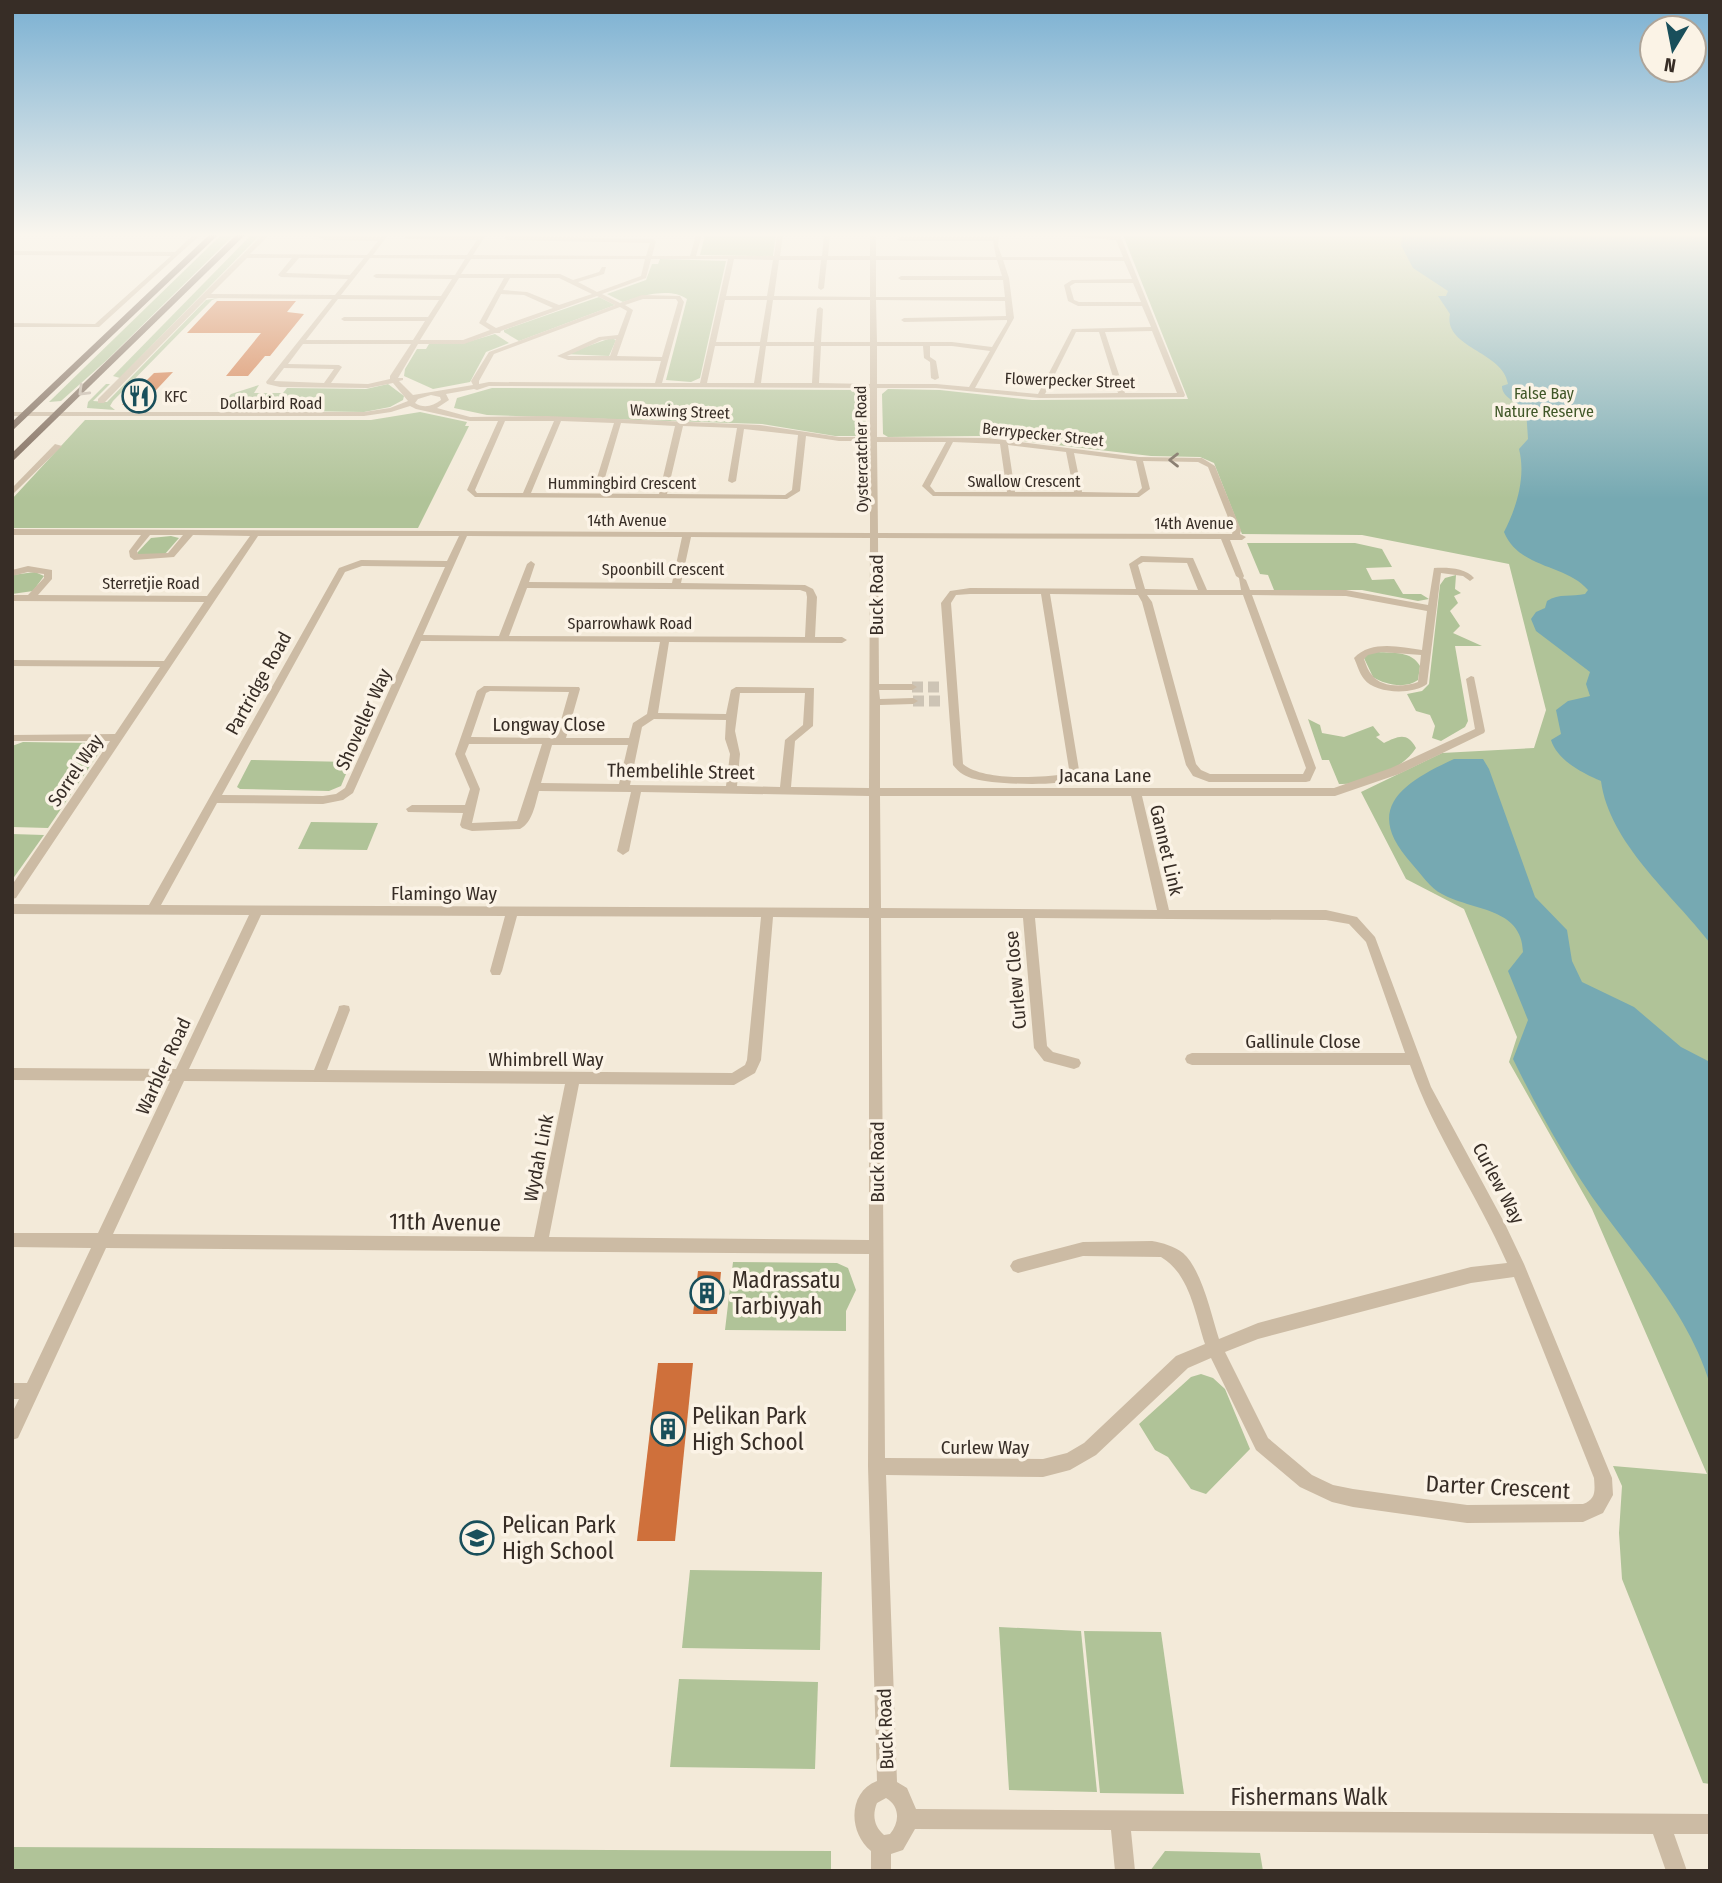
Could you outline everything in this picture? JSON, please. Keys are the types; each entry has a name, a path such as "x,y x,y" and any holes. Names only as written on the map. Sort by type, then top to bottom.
{"main road":[{"path":"12,428 122,323"},
{"path":"12,458 152,323"}],"street":[{"path":"12,325 97,326 100,323"},
{"path":"101,401 180,323"},
{"path":"316,323 270,382 368,386 397,377 428,393"},
{"path":"397,377 428,323"},
{"path":"482,323 517,342"},
{"path":"301,342 464,342 519,323"},
{"path":"397,377 412,401 428,393 476,386 475,381 489,355 571,323"},
{"path":"613,358 625,323"},
{"path":"658,385 675,323"},
{"path":"703,385 717,323"},
{"path":"757,385 767,323"},
{"path":"815,385 819,323"},
{"name":"Oystercatcher Road","path":"873,323 876,535"},
{"path":"971,389 1008,323"},
{"path":"1040,396 1072,332 1081,328 1155,329 1153,323"},
{"path":"1101,329 1122,396"},
{"name":"Flowerpecker Street","path":"874,385 971,389 1040,396 1181,395 1155,329"},
{"path":"620,337 601,338 560,356 666,359"},
{"path":"712,344 926,344 994,349"},
{"path":"926,344 928,358 933,361 935,378"},
{"path":"282,366 339,367 326,386"},
{"path":"502,384 874,385"},
{"name":"Dollarbird Road","path":"120,413 170,417 364,417 424,408 476,386 502,384"},
{"path":"438,393 443,395 444,401"},
{"name":"Dollarbird Road","path":"12,414 364,414 391,410 412,401"},
{"name":"Waxwing Street","path":"412,401 424,408 454,417 741,427 839,439 874,439"},
{"name":"Waxwing Street","path":"444,401 458,413 484,418"},
{"name":"Hummingbird Crescent","path":"503,418 471,492 480,496 781,498 796,491 802,435"},
{"path":"526,496 558,419"},
{"path":"600,481 618,422"},
{"path":"662,497 679,425"},
{"path":"732,481 741,427"},
{"name":"Berrypecker Street","path":"874,439 1004,442 1139,459 1199,460 1209,463 1239,537"},
{"name":"Swallow Crescent","path":"950,440 926,486 928,491 942,495 1142,494 1146,489 1139,459"},
{"path":"1004,442 1011,495"},
{"path":"12,493 58,446"},
{"path":"1069,450 1079,495"},
{"name":"14th Avenue","path":"12,532 1239,537"},
{"path":"147,533 133,551 134,557 171,555 190,533"},
{"name":"Sterretjie Road","path":"12,598 211,599 255,534"},
{"name":"Shoveller Way","path":"214,799 323,800 345,794 353,785 464,534"},
{"path":"676,584 687,534"},
{"name":"Buck Road","path":"876,535 877,1466 887,1788"},
{"path":"1203,592 1193,561 1141,559 1135,562 1133,568 1147,602 1193,769 1209,778 1301,779 1309,776 1311,768 1225,538"},
{"name":"Partridge Road","path":"152,910 342,570 361,563 450,564"},
{"path":"503,638 531,564"},
{"path":"1426,568 1466,573 1470,578"},
{"path":"12,573 28,569 49,572 47,579 31,598"},
{"path":"1427,653 1377,650 1364,652 1359,658 1366,675 1373,682 1388,687 1415,688 1423,680 1427,653 1437,570"},
{"name":"Spoonbill Crescent","path":"523,585 676,584 806,588 812,597 810,640"},
{"path":"1045,592 1074,759 1072,774 1056,779 985,778 967,775 958,765 946,603 950,595 970,591 1356,594 1432,609"},
{"name":"Sorrel Way","path":"12,895 211,599"},
{"name":"Sparrowhawk Road","path":"418,638 842,640"},
{"path":"652,716 665,639"},
{"path":"12,663 167,664"},
{"name":"Jacana Lane","path":"876,792 1335,792 1395,771 1480,731 1471,679"},
{"path":"876,694 912,687"},
{"path":"940,687 952,687"},
{"path":"486,688 575,689 524,821 520,825 466,825 475,789 460,758 465,740 482,691 486,688"},
{"path":"731,789 735,754 730,747 731,717 736,690 810,690 807,728 790,740 785,790"},
{"path":"876,694 913,702"},
{"path":"940,701 953,701"},
{"path":"624,788 637,725 652,716 731,717"},
{"path":"12,738 119,737"},
{"name":"Longway Close","path":"465,740 633,742"},
{"name":"Thembelihle Street","path":"535,787 876,792"},
{"path":"623,851 638,789"},
{"name":"Gannet Link","path":"1136,792 1164,915"},
{"path":"412,809 469,809"},
{"name":"Flamingo Way","path":"12,909 876,914"},
{"name":"Warbler Road","path":"103,1240 258,909"},
{"path":"496,971 513,910"},
{"name":"Whimbrell Way","path":"12,1074 714,1080 743,1076 754,1059 768,912"},
{"name":"Curlew Way","path":"876,914 1326,915 1353,920 1371,940 1426,1088 1519,1269 1471,1275 1258,1331 1182,1362 1090,1449 1070,1461 1043,1468 877,1466"},
{"name":"Curlew Close","path":"1029,914 1041,1048 1049,1057 1073,1063"},
{"path":"318,1077 344,1010"},
{"name":"Gallinule Close","path":"1192,1059 1415,1059"},
{"name":"Wydah Link","path":"540,1245 573,1079"},
{"name":"11th Avenue","path":"12,1240 877,1247"},
{"path":"12,1432 103,1240"},
{"path":"1018,1266 1083,1249 1163,1250 1177,1258 1189,1273 1215,1349"},
{"name":"Darter Crescent","path":"1215,1349 1262,1444 1306,1481 1332,1493 1467,1514 1583,1513 1597,1507 1604,1495 1603,1478 1519,1269"},
{"path":"12,1391 32,1391"},
{"path":"887,1788 900,1795 908,1819 906,1829 896,1843 881,1846 868,1836 863,1818 868,1799 880,1789 887,1788"},
{"name":"Fishermans Walk","path":"908,1819 1710,1824"},
{"path":"1120,1820 1125,1871"},
{"path":"1660,1824 1677,1871"},
{"path":"881,1846 881,1871"}],"green space":[{"path":"130,323 145,323 61,401 49,402"},
{"path":"165,323 174,323 120,378 113,376"},
{"path":"184,323 190,323 113,401 110,406 115,410 87,408 88,402 106,384 110,384 93,401 107,402"},
{"path":"525,323 567,323 519,341 504,330"},
{"path":"681,323 712,323 700,378 691,382 666,380"},
{"name":"False Bay Nature Reserve","path":"1158,323 1710,323 1710,1784 1703,1783 1622,1579 1619,1533 1622,1486 1613,1466 1707,1474 1592,1209 1509,1062 1517,1037 1464,909 1406,879 1361,792 1442,753 1534,748 1546,710 1509,564 1362,535 1242,534 1214,463 1200,457 1151,456 979,436 888,437 883,434 882,394 888,389 940,390 1032,400 1188,399"},
{"path":"495,334 509,343 486,352 470,382 433,389 404,376 405,369 417,349 426,349 429,344 460,344"},
{"path":"611,338 616,340 609,356 565,354"},
{"path":"388,384 404,396 403,400 390,407 364,412 230,410 224,409 222,405 231,394 259,385 254,393 283,393 287,388 366,389"},
{"path":"492,388 860,390 865,393 866,433 863,436 835,436 762,424 487,415 454,408 457,398"},
{"path":"420,412 467,422 465,426 469,426 418,528 12,528 12,499 85,420 371,420"},
{"path":"151,538 179,538 165,554 137,553"},
{"path":"1247,543 1355,543 1382,549 1392,567 1366,568 1372,580 1394,579 1403,594 1421,594 1429,599 1418,601 1362,590 1274,590 1268,575 1260,574"},
{"path":"35,572 44,576 33,591 12,594 12,575"},
{"path":"1456,575 1455,589 1461,593 1454,596 1458,603 1450,611 1460,626 1453,633 1482,646 1455,646 1468,721 1465,727 1441,741 1432,738 1435,726 1430,715 1416,711 1407,694 1422,691 1429,684 1440,585 1445,578"},
{"path":"1368,654 1402,654 1417,661 1420,666 1418,680 1396,685 1373,677 1364,658"},
{"path":"1308,719 1320,725 1322,733 1344,737 1373,726 1380,735 1376,737 1384,743 1397,737 1405,737 1416,748 1402,763 1382,775 1360,782 1339,784 1329,760 1322,760"},
{"path":"23,742 92,743 103,747 48,828 12,827 12,746"},
{"path":"251,760 351,762 341,786 329,791 240,789 237,787"},
{"path":"311,822 378,823 367,850 298,849"},
{"path":"12,834 44,835 12,880"},
{"path":"733,1262 837,1263 848,1268 856,1290 846,1311 846,1331 725,1330"},
{"path":"1201,1374 1213,1378 1225,1389 1250,1449 1206,1494 1191,1489 1168,1457 1155,1450 1139,1424 1191,1377"},
{"path":"690,1570 822,1572 820,1650 682,1648"},
{"path":"999,1627 1081,1631 1097,1792 1009,1790"},
{"path":"1084,1631 1161,1632 1184,1794 1100,1793"},
{"path":"679,1679 818,1682 815,1769 670,1767"},
{"path":"12,1847 831,1851 831,1871 12,1871"},
{"path":"1165,1851 1260,1853 1263,1871 1150,1871"}],"water":[{"path":"1450,323 1710,323 1710,943 1629,847 1606,804 1601,781 1571,765 1559,754 1551,740 1561,734 1556,710 1568,701 1590,696 1586,684 1590,672 1536,631 1531,619 1536,612 1545,608 1547,601 1561,596 1585,594 1588,590 1568,575 1520,553 1504,532 1513,512 1521,481 1519,449 1528,439 1526,409 1504,394 1502,386 1508,384 1504,373 1496,364 1455,335"},
{"path":"1454,759 1483,759 1489,769 1535,897 1567,930 1572,961 1582,982 1634,1007 1681,1047 1710,1062 1710,1384 1701,1359 1678,1314 1578,1175 1513,1059 1528,1020 1508,971 1523,952 1514,926 1493,912 1454,900 1434,888 1397,845 1390,828 1390,813 1395,800 1405,788"}],"building":[{"path":"196,323 297,323 270,356 265,356 248,376 226,376 261,333 187,333"},
{"path":"173,372 143,404 122,405 154,373"},
{"name":"Madrassatu Tarbiyyah","path":"698,1271 721,1272 717,1314 693,1314"},
{"name":"Pelikan Park High School","path":"658,1363 693,1363 675,1541 637,1541"}],"tunnel":[{"path":"912,687 940,687"},
{"path":"913,701 941,701"}],"place":[{"name":"KFC","path":"139,396"},
{"name":"Madrassatu Tarbiyyah","path":"707,1293"},
{"name":"Pelikan Park High School","path":"668,1429"},
{"name":"Pelican Park High School","path":"477,1538"}]}
